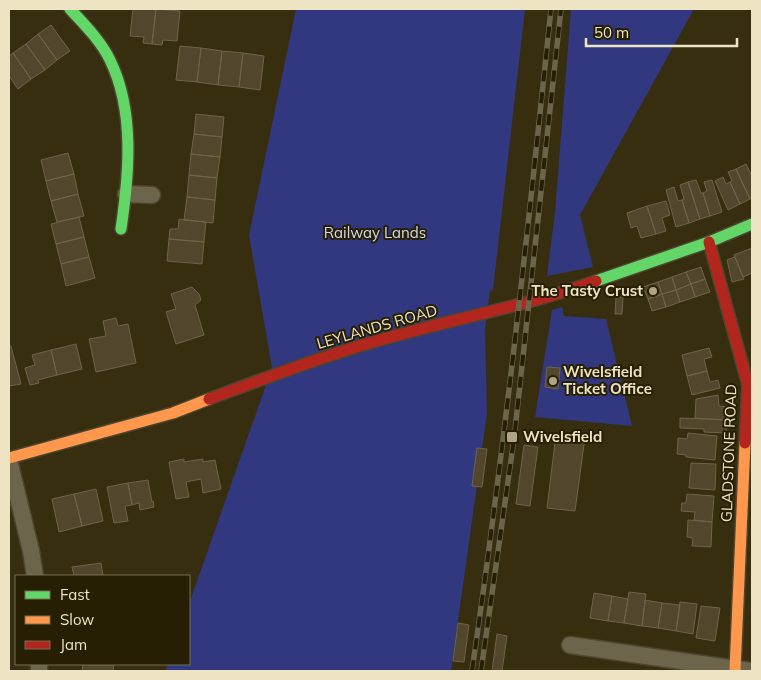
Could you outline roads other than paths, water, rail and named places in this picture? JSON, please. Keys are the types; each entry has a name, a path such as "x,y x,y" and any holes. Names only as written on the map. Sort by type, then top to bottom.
{"street":[{"path":"70,9 89,29 110,60 120,90 126,117 126,194 121,229"},
{"path":"126,194 152,196"},
{"name":"LEYLANDS ROAD","path":"9,459 173,413 291,368 413,331 508,308 574,289 709,242 752,224"},
{"name":"GLADSTONE ROAD","path":"709,242 748,385 743,670"},
{"path":"9,459 35,575"},
{"path":"570,645 743,670"}],"railway":[{"path":"472,671 495,506 515,340 551,9"},
{"path":"481,671 514,439 561,9"}],"place":[{"name":"The Tasty Crust","path":"653,291"},
{"name":"Wivelsfield Ticket Office","path":"553,381"},
{"name":"Wivelsfield","path":"512,437"}],"park label":[{"name":"Railway Lands","path":"375,233"}]}
